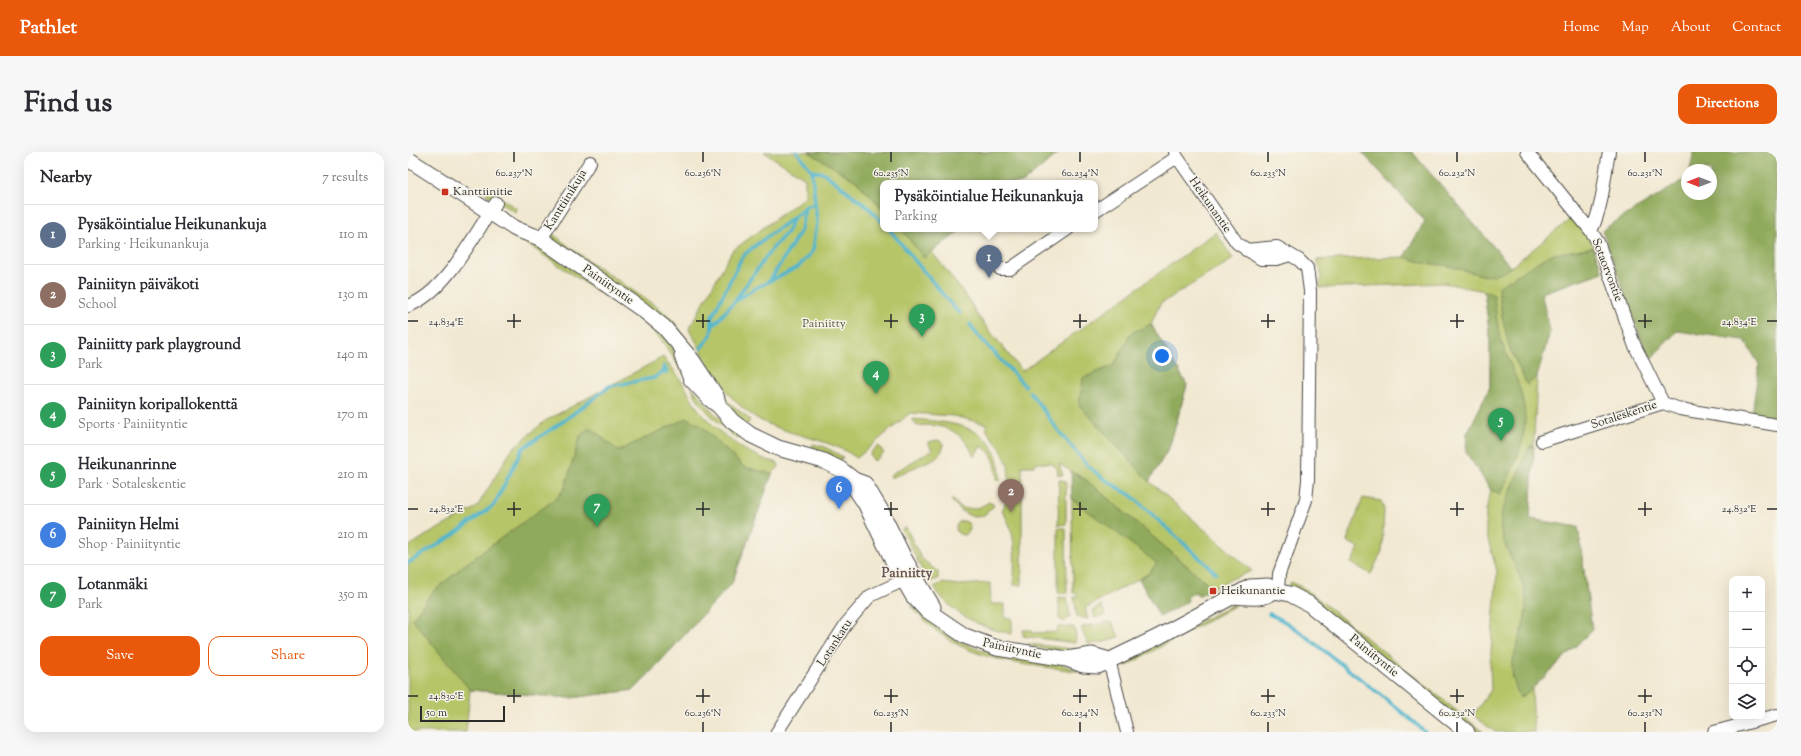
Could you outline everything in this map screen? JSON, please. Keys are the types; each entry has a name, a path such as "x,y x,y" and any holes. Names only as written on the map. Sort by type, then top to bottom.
{"street":[{"name":"Painiityntie","path":"417,152 493,208 521,232 536,236 643,310 664,327 701,373 716,396 719,406 732,421 751,435 778,448 824,460 840,469 854,480 865,484 909,578 940,618 965,636 980,643 997,648 1066,659 1092,667 1098,666 1140,647 1250,587 1257,585 1268,586 1276,592 1290,594 1309,604 1467,732"},
{"name":"Sotaorvontie","path":"1527,152 1591,231 1598,242 1634,344 1663,403"},
{"path":"1591,231 1597,220 1600,207 1609,152"},
{"path":"1098,209 1176,154"},
{"name":"Heikunantie","path":"1176,154 1237,243 1261,259 1277,259 1290,255 1299,260 1307,268 1310,291 1308,480 1306,500 1279,574 1276,592"},
{"name":"Painiityntie","path":"408,159 493,208"},
{"name":"Kanttiinikuja","path":"536,236 590,162"},
{"path":"408,306 419,302 441,284 493,208"},
{"path":"1000,269 1010,269 1064,232"},
{"name":"Sotaleskentie","path":"1542,441 1663,403 1680,409 1777,425"},
{"name":"Lotankatu","path":"777,732 846,624 870,596 909,578"},
{"path":"1109,660 1127,732"},
{"path":"1714,732 1777,715"}],"green space":[{"name":"Painiitty","path":"764,152 1060,152 1026,180 880,180 880,232 958,232 932,252 969,300 977,315 1022,371 1216,232 1233,259 1160,304 1151,324 1187,385 1169,448 1149,481 1252,571 1213,588 1086,480 1059,464 1063,475 1058,475 1057,468 1051,463 1034,463 1034,466 1022,466 1022,585 1014,585 1013,537 1011,528 1002,511 1010,492 1008,464 1000,448 987,431 986,424 954,416 910,413 857,458 848,452 829,444 767,424 748,412 731,396 717,379 689,329 732,251 805,197 805,178"},
{"path":"809,152 1060,152 1026,180 880,180 880,206 856,181"},
{"path":"1362,152 1412,152 1511,267 1573,217 1587,231 1603,272 1541,293 1550,331 1537,377 1530,519 1578,527 1592,630 1532,689 1534,732 1495,732 1473,715 1491,690 1490,665 1497,571 1486,533 1486,511 1491,490 1466,452 1467,434 1490,387 1490,337 1484,291 1444,283 1320,288 1321,271 1316,260 1404,257 1425,221"},
{"path":"1362,152 1412,152 1511,267 1500,274 1485,276 1448,266 1424,263 1404,257 1425,221"},
{"path":"1694,152 1777,152 1777,389 1773,417 1752,415 1759,364 1744,340 1677,331 1649,361 1602,230 1681,182 1681,200 1717,200 1717,164 1691,164"},
{"path":"489,189 517,209 515,212 486,194"},
{"path":"903,232 958,232 924,258"},
{"path":"553,234 573,250 663,311 676,324 701,365 557,246 551,236"},
{"path":"516,235 548,253 603,289 659,329 671,345 684,374 662,341 642,321 515,236"},
{"path":"1593,247 1603,272 1541,293 1550,331 1537,377 1527,385 1509,347 1502,316 1498,287 1549,255"},
{"path":"1484,291 1494,295 1500,337 1519,386 1525,419 1521,447 1501,494 1491,490 1466,452 1467,434 1490,387 1490,337"},
{"path":"1151,324 1187,385 1169,448 1149,481 1079,405 1083,378 1114,365 1131,333"},
{"path":"663,357 678,376 694,403 716,428 735,443 756,456 778,463 779,467 772,474 732,583 634,690 570,698 470,690 466,732 408,732 408,547 477,507 512,449 545,421"},
{"path":"709,376 725,399 750,420 747,425 730,412"},
{"path":"692,387 714,413 740,436 737,439 717,422 704,408"},
{"path":"687,418 700,425 744,467 772,474 732,583 634,690 570,698 470,690 412,619 432,593 463,566 558,497 565,487 580,436 590,427 618,451"},
{"path":"912,419 944,422 973,430 984,438 993,448 998,462 1000,481 997,480 994,460 986,449 981,446 974,457 970,448 959,435 944,427 927,425 917,426"},
{"path":"938,440 942,442 943,447 942,451 935,458 891,478 890,475 932,450 928,442"},
{"path":"813,444 825,447 843,457 841,460 812,450"},
{"path":"1534,445 1530,519 1578,527 1592,630 1532,689 1520,698 1513,680 1512,666 1524,622 1526,600 1522,583 1504,543 1500,523 1502,512 1529,447"},
{"path":"879,446 884,453 874,461 870,455 871,452"},
{"path":"1071,471 1086,480 1213,588 1198,596 1196,592 1187,597 1188,601 1160,617 1139,579 1148,574 1157,563 1072,499"},
{"path":"1059,480 1066,482 1066,524 1058,525"},
{"path":"1363,498 1381,501 1384,509 1382,551 1371,574 1351,563 1359,548 1347,541"},
{"path":"1072,499 1158,563 1148,574 1085,608 1088,619 1077,617 1074,597 1077,597 1077,593 1073,593"},
{"path":"951,500 961,507 970,509 980,507 989,502 994,505 983,515 977,517 967,514 956,506"},
{"path":"960,521 966,521 970,525 970,531 966,535 960,535 956,531 956,525"},
{"path":"906,527 921,558 938,572 938,579 928,582 902,529"},
{"path":"1058,528 1066,528 1067,593 1058,593"},
{"path":"1291,582 1307,590 1483,732 1474,732 1470,729 1311,599 1289,586"},
{"path":"942,583 959,585 990,583 991,604 1005,604 1005,618 1012,618 1012,634 978,624 958,613 941,597 934,587"},
{"path":"1059,597 1067,598 1070,616 1066,621 1061,621 1059,618"},
{"path":"1234,604 1234,606 1126,666 1125,663 1134,656"},
{"path":"912,605 951,637 979,650 1057,663 1083,672 1011,662 969,650 949,639 930,625 911,606"},
{"path":"1101,605 1105,615 1095,618 1093,610"},
{"path":"1109,622 1113,624 1119,637 1104,642 1088,644 1082,631 1082,627"},
{"path":"1058,627 1073,627 1075,629 1075,643 1023,636 1023,630 1032,630 1033,633 1057,632"},
{"path":"1028,644 1083,650 1083,652 1060,652 1029,646"}],"waterway":[{"path":"701,348 711,335 712,327 734,302 754,289 798,267 813,250 817,223 812,171 797,152"},
{"path":"812,171 824,173 870,209 880,220"},
{"path":"736,299 771,250 787,232 794,217 805,207 815,204"},
{"path":"771,279 801,230 805,207"},
{"path":"712,327 712,317 742,257 794,217"},
{"path":"891,232 954,308 960,313"},
{"path":"970,324 975,332 1025,386"},
{"path":"664,366 662,372 667,372"},
{"path":"408,563 452,536 494,505 523,448 565,420 610,386 654,378 666,369"},
{"path":"1030,392 1057,429 1086,464 1104,479 1132,496 1216,573"},
{"path":"1269,614 1292,626 1425,732"}],"place":[{"name":"Kanttiinitie","path":"445,192"},
{"name":"Pysäköintialue Heikunankuja","path":"989,278"},
{"name":"Painiitty park playground","path":"922,337"},
{"name":"Painiityn koripallokenttä","path":"876,394"},
{"name":"Heikunanrinne","path":"1501,441"},
{"name":"Painiityn Helmi","path":"839,509"},
{"name":"Painiityn päiväkoti","path":"1011,512"},
{"name":"Lotanmäki","path":"597,527"},
{"name":"Heikunantie","path":"1213,591"}],"district":[{"name":"Painiitty","path":"907,574"}]}
